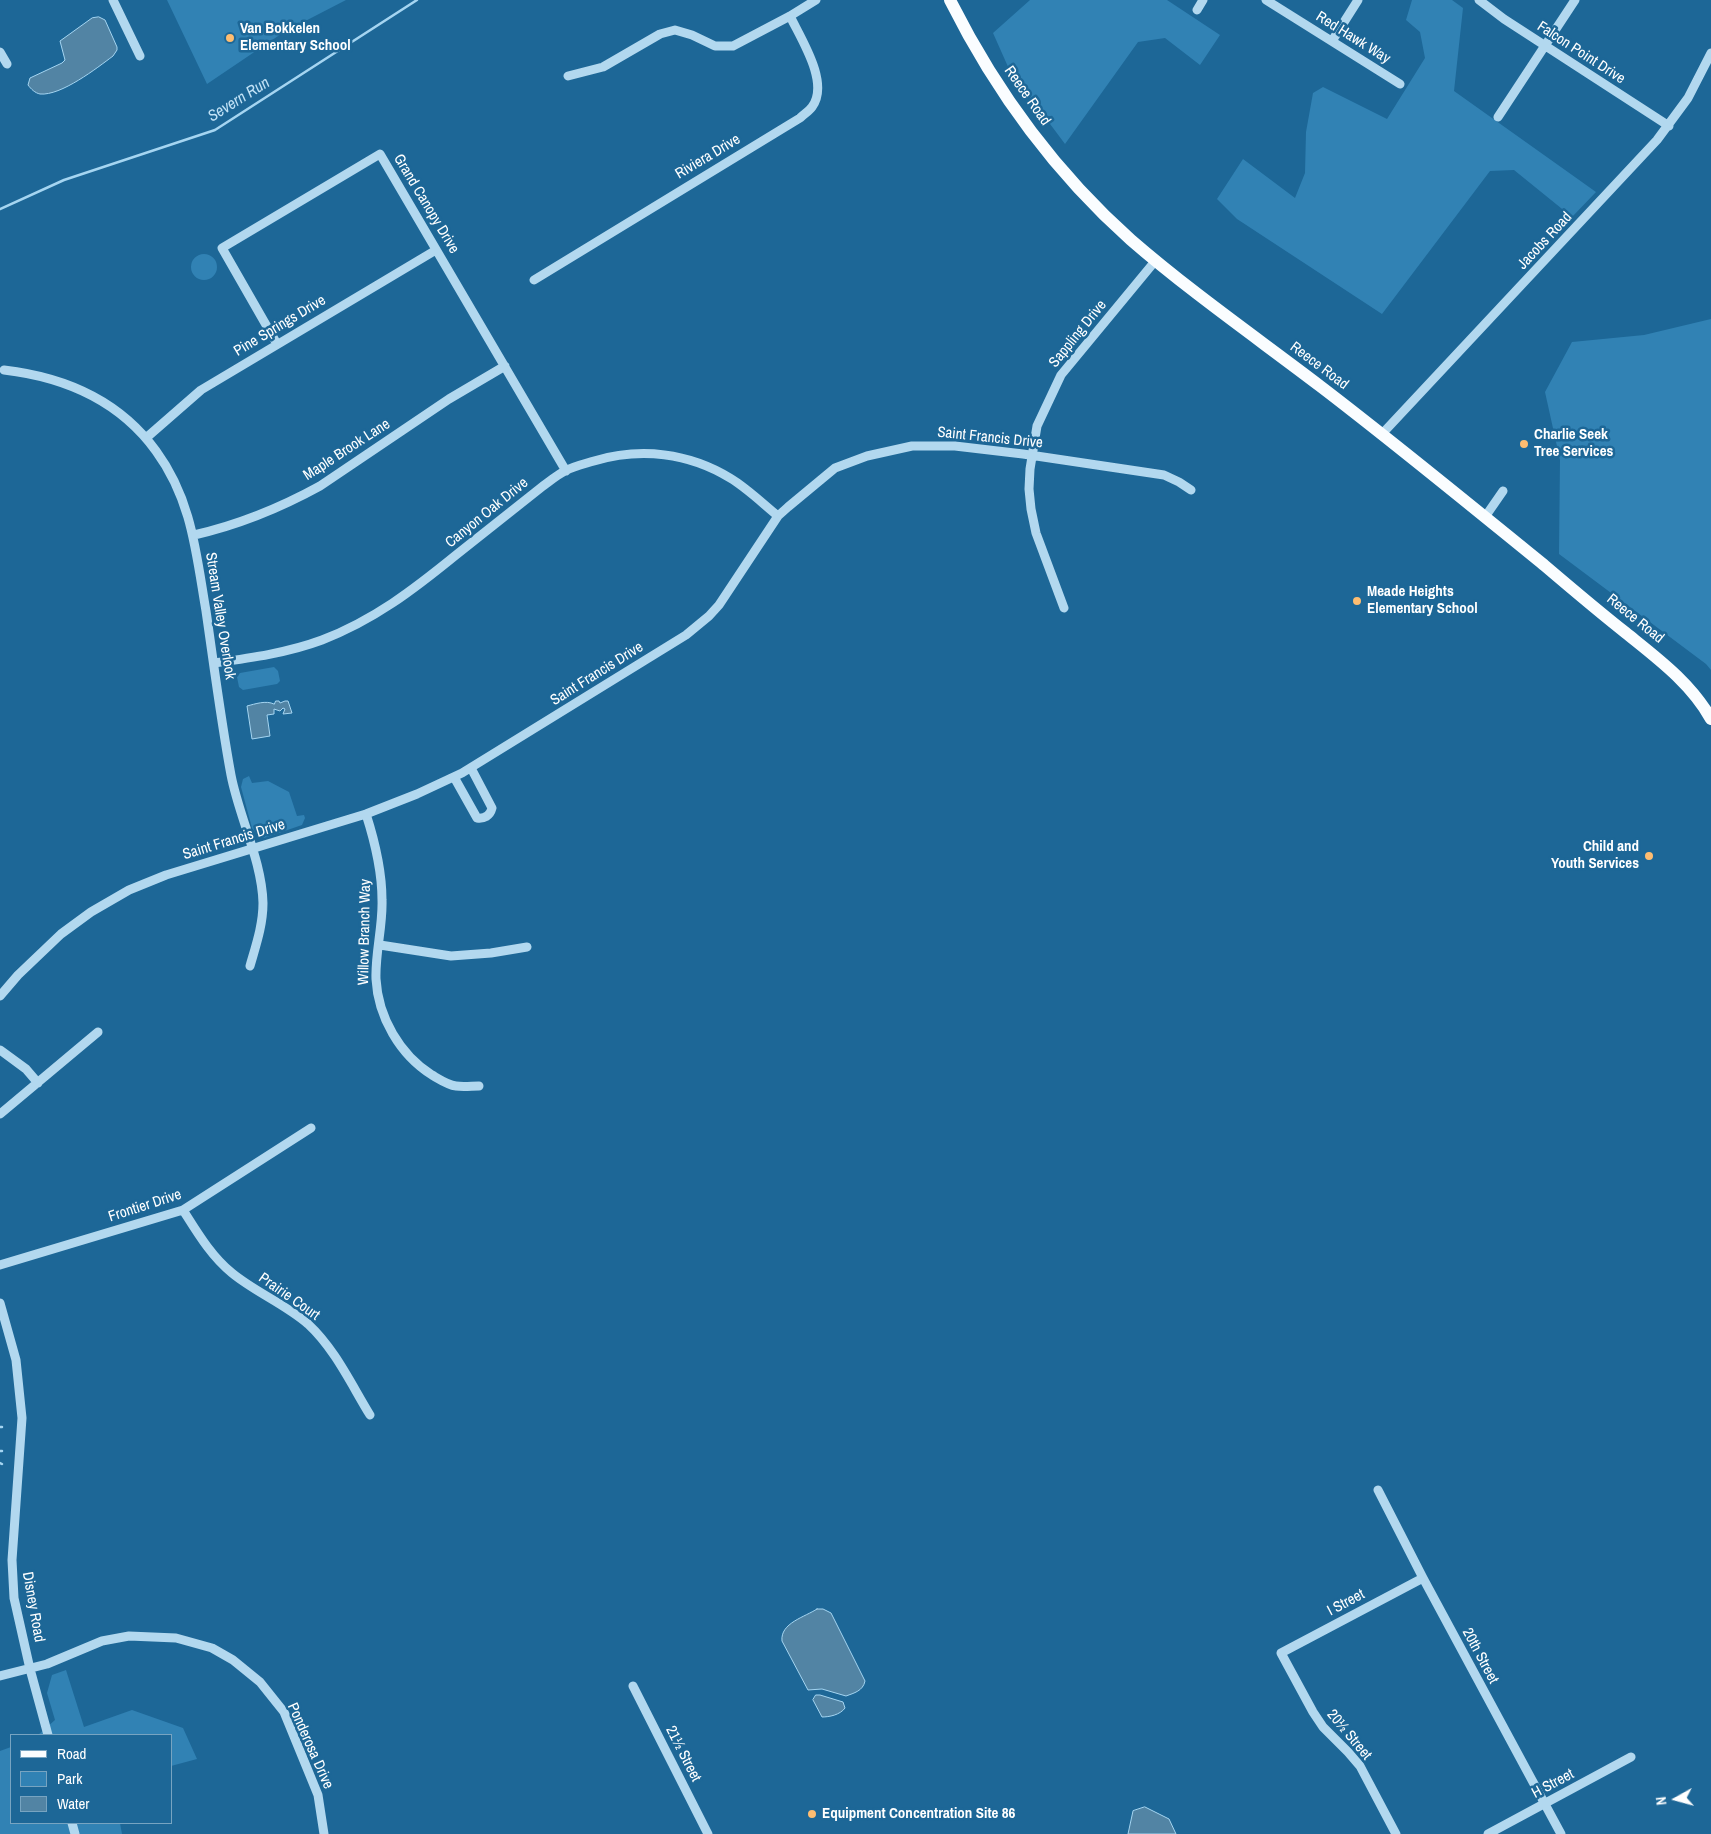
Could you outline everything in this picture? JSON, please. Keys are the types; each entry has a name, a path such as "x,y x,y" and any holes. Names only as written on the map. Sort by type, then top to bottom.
{"main road":[{"name":"Reece Road","path":"950,0 996,82 1044,148 1096,206 1156,260 1485,517 1660,660 1690,690 1711,719"}],"street":[{"path":"113,0 140,56"},
{"path":"568,76 604,67 660,34 676,30 715,46 733,46 816,0"},
{"path":"1197,10 1203,0"},
{"name":"Red Hawk Way","path":"1266,0 1400,84"},
{"path":"1332,41 1358,0"},
{"name":"Falcon Point Drive","path":"1479,0 1504,19 1669,126"},
{"path":"1498,117 1574,0"},
{"name":"Riviera Drive","path":"534,280 800,118 812,106 818,94 818,82 814,68 790,16"},
{"path":"0,52 7,64"},
{"name":"Jacobs Road","path":"1381,435 1574,231 1669,126 1688,98 1711,53"},
{"name":"Grand Canopy Drive","path":"277,344 222,248 380,154 566,471"},
{"name":"Pine Springs Drive","path":"146,438 201,390 436,250"},
{"name":"Sappling Drive","path":"1064,608 1036,533 1029,489 1037,426 1061,375 1156,260"},
{"name":"Maple Brook Lane","path":"194,535 217,530 261,515 302,496 320,486 449,399 505,366"},
{"name":"Stream Valley Overlook","path":"4,370 49,377 87,392 118,412 146,438 166,464 177,485 194,535 235,793 262,887 263,904 258,938 250,966"},
{"name":"Saint Francis Drive","path":"0,996 38,954 61,934 112,899 166,875 366,814 418,794 471,768 686,635 719,605 778,516 835,468 893,449 912,446 955,446 1164,475 1191,490"},
{"name":"Canyon Oak Drive","path":"214,663 295,649 340,633 371,618 406,596 543,486 566,471 603,458 649,452 669,455 711,468 732,479 778,516"},
{"path":"1485,517 1503,491"},
{"path":"454,777 477,818 485,818 489,815 492,808 471,768"},
{"name":"Willow Branch Way","path":"366,814 380,869 382,899 380,945 376,965 378,997 386,1020 402,1048 414,1061 440,1080 455,1086 479,1086"},
{"path":"380,945 451,956 492,953 527,947"},
{"path":"0,1114 98,1032"},
{"path":"0,1050 20,1064 38,1083"},
{"name":"Frontier Drive","path":"0,1265 183,1210 311,1128"},
{"name":"Prairie Court","path":"183,1210 207,1247 231,1272 293,1313 323,1340 335,1355 370,1415"},
{"name":"Disney Road","path":"0,1303 16,1360 21,1392 22,1418 13,1536 12,1579 17,1614 48,1734"},
{"name":"20th Street","path":"1378,1490 1423,1578 1561,1834"},
{"name":"I Street","path":"1281,1653 1423,1578"},
{"name":"Ponderosa Drive","path":"0,1676 47,1664 102,1641 129,1636 176,1638 212,1648 233,1660 260,1682 284,1712 318,1795 324,1834"},
{"name":"20½ Street","path":"1281,1653 1323,1727 1360,1766 1396,1834"},
{"name":"21½ Street","path":"633,1686 708,1834"},
{"name":"H Street","path":"1488,1834 1631,1757"}],"green space":[{"name":"Van Bokkelen Elementary School","path":"167,0 346,0 284,32 207,84"},
{"path":"1030,0 1167,0 1220,35 1200,65 1165,38 1138,42 1065,144 1009,69 993,33"},
{"path":"1412,0 1452,0 1463,8 1454,91 1596,192 1572,217 1514,170 1490,171 1382,314 1237,219 1217,199 1243,159 1295,198 1305,173 1306,132 1313,93 1323,87 1387,119 1425,58 1420,32 1406,20"},
{"path":"204,254 213,258 217,267 213,276 204,280 195,276 191,267 195,258"},
{"path":"1711,319 1711,670 1706,664 1559,554 1560,460 1545,392 1572,342 1644,335"},
{"path":"274,667 278,671 280,681 277,684 243,690 239,687 237,677 240,673"},
{"path":"249,776 252,783 268,781 289,792 297,816 304,815 305,818 302,825 264,838 257,836 252,828 241,787 243,779"},
{"path":"66,1670 84,1727 132,1710 183,1728 197,1759 172,1766 172,1734 39,1734 55,1720 47,1693 52,1675"},
{"path":"10,1747 10,1824 120,1824 122,1834 0,1834 0,1751"}],"water":[{"path":"99,17 105,20 117,47 113,56 58,91 36,93 28,85 30,78 65,60 60,41 92,18"},
{"path":"276,701 280,703 288,701 292,713 283,714 285,709 283,708 280,711 274,709 274,714 267,715 270,736 252,739 247,706 264,702 274,704"},
{"path":"817,1609 823,1609 831,1613 865,1681 862,1687 855,1693 846,1696 822,1689 808,1690 782,1641 782,1635 789,1625"},
{"path":"816,1695 843,1702 845,1708 837,1714 822,1717 813,1700"},
{"path":"1145,1807 1169,1819 1176,1834 1128,1834 1133,1811"}],"waterway":[{"name":"Severn Run","path":"0,209 64,180 215,130 417,0"}],"place":[{"name":"Van Bokkelen Elementary School","path":"230,38"},
{"name":"Charlie Seek Tree Services","path":"1524,444"},
{"name":"Meade Heights Elementary School","path":"1357,601"},
{"name":"Child and Youth Services","path":"1649,856"},
{"name":"Equipment Concentration Site 86","path":"812,1814"}]}
